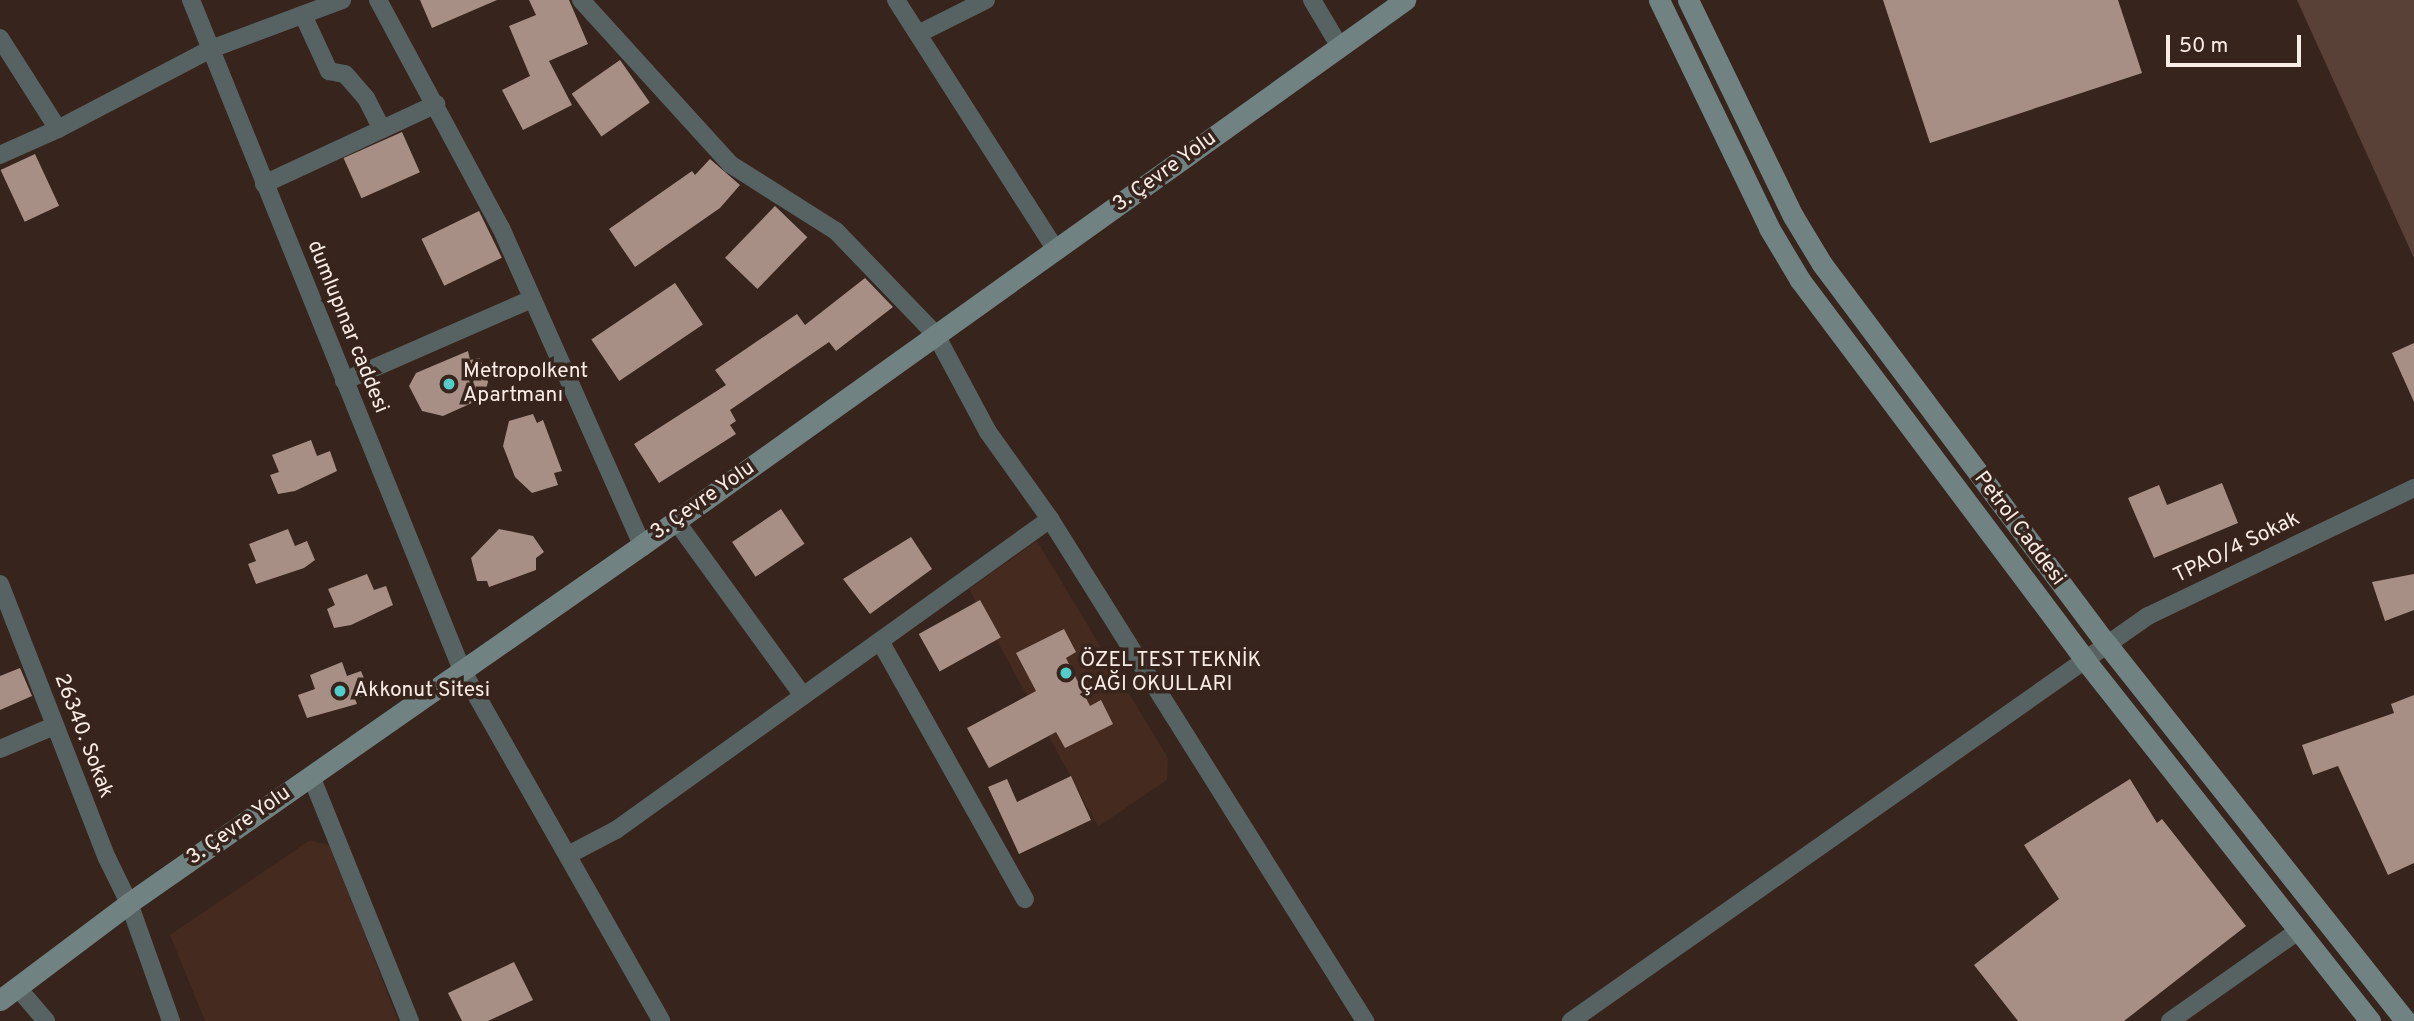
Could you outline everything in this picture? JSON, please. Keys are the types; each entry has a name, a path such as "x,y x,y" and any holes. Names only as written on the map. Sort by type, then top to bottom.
{"main road":[{"name":"3. Çevre Yolu","path":"8,993 129,903 676,521 1405,0"},
{"name":"Petrol Caddesi","path":"1659,0 1783,254 2085,660 2370,1021"},
{"name":"Petrol Caddesi","path":"1688,0 1806,240 2106,643 2406,1021"}],"street":[{"name":"dumlupınar caddesi","path":"191,0 463,670 661,1021"},
{"path":"0,155 58,129 211,50 342,0"},
{"path":"378,0 501,228 642,545"},
{"path":"581,0 730,164 836,231 936,335 988,432 1050,519 1365,1021"},
{"path":"896,0 1055,250"},
{"path":"918,34 986,0"},
{"path":"1312,0 1339,47"},
{"path":"303,15 329,71 345,74 366,97 382,129"},
{"path":"0,38 58,129"},
{"path":"264,184 436,104"},
{"path":"344,381 531,299"},
{"name":"TPAO/4 Sokak","path":"1571,1021 2148,616 2414,488"},
{"path":"568,855 615,830 1050,519"},
{"path":"676,521 803,696"},
{"name":"26340. Sokak","path":"0,584 54,726 129,903 171,1021"},
{"path":"880,640 1025,899"},
{"path":"0,749 54,726"},
{"path":"311,776 410,1021"},
{"path":"2169,1021 2298,931"},
{"path":"8,993 46,1021"}],"shaded area":[{"path":"2297,0 2414,0 2414,258"},
{"name":"ÖZEL TEST TEKNİK ÇAĞI OKULLARI","path":"1037,541 1168,758 1167,780 1098,827 969,589"},
{"path":"310,840 331,846 398,1021 205,1021 170,935"}],"building":[{"path":"420,0 497,0 432,28"},
{"path":"529,0 569,0 588,44 549,61 572,105 523,130 502,90 530,76 509,26 536,15"},
{"path":"1883,0 2118,0 2142,73 1930,143"},
{"path":"620,60 650,103 601,136 572,94"},
{"path":"402,132 420,172 361,198 344,158"},
{"path":"35,154 59,206 25,222 1,170"},
{"path":"710,159 740,185 720,208 635,267 609,229 692,171 695,175"},
{"path":"775,206 807,237 757,289 725,258"},
{"path":"479,211 502,258 444,286 421,239"},
{"path":"865,278 893,307 836,351 829,342 730,410 736,421 730,425 736,434 659,483 634,444 726,385 715,370 797,314 805,325"},
{"path":"675,283 703,324 619,381 591,339"},
{"path":"2414,343 2414,402 2392,353"},
{"name":"Metropolkent Apartmanı","path":"468,351 470,360 480,358 488,382 483,398 443,416 422,411 409,386 416,373"},
{"name":"Metropolkent Apartmanı","path":"533,414 537,423 543,420 562,471 554,473 558,485 532,493 515,477 503,446 509,421"},
{"path":"311,440 317,456 330,451 337,471 295,491 278,494 270,475 279,472 272,455"},
{"path":"2222,483 2238,523 2154,558 2128,498 2159,485 2167,505"},
{"path":"781,509 804,544 756,577 732,542"},
{"path":"288,529 295,546 307,541 315,560 304,568 256,584 248,564 256,561 249,544"},
{"path":"499,529 533,536 544,552 536,558 536,570 489,587 487,581 477,581 471,558"},
{"path":"911,537 932,569 870,614 843,579"},
{"name":"Akkonut Sitesi","path":"367,574 374,590 386,586 393,605 351,625 334,628 327,609 335,605 328,589"},
{"path":"2414,574 2414,610 2385,621 2372,582"},
{"path":"980,600 1001,638 940,672 919,634"},
{"path":"1064,629 1076,652 1066,658 1090,706 1101,700 1113,724 1065,748 1056,732 989,768 967,728 1036,691 1016,653"},
{"name":"Akkonut Sitesi","path":"342,662 347,676 361,671 370,693 355,699 357,704 307,718 298,695 315,689 310,675"},
{"path":"20,668 32,696 0,710 0,676"},
{"path":"2414,695 2414,863 2388,875 2338,766 2313,775 2302,745 2394,713 2391,704"},
{"path":"1071,776 1091,820 1019,854 988,787 1007,779 1017,802"},
{"path":"2130,779 2157,823 2162,819 2246,926 2124,1021 2018,1021 1974,965 2059,899 2024,845"},
{"path":"514,962 533,1000 488,1021 462,1021 448,993"}],"place":[{"name":"Metropolkent Apartmanı","path":"449,384"},
{"name":"ÖZEL TEST TEKNİK ÇAĞI OKULLARI","path":"1066,673"},
{"name":"Akkonut Sitesi","path":"340,691"}]}
